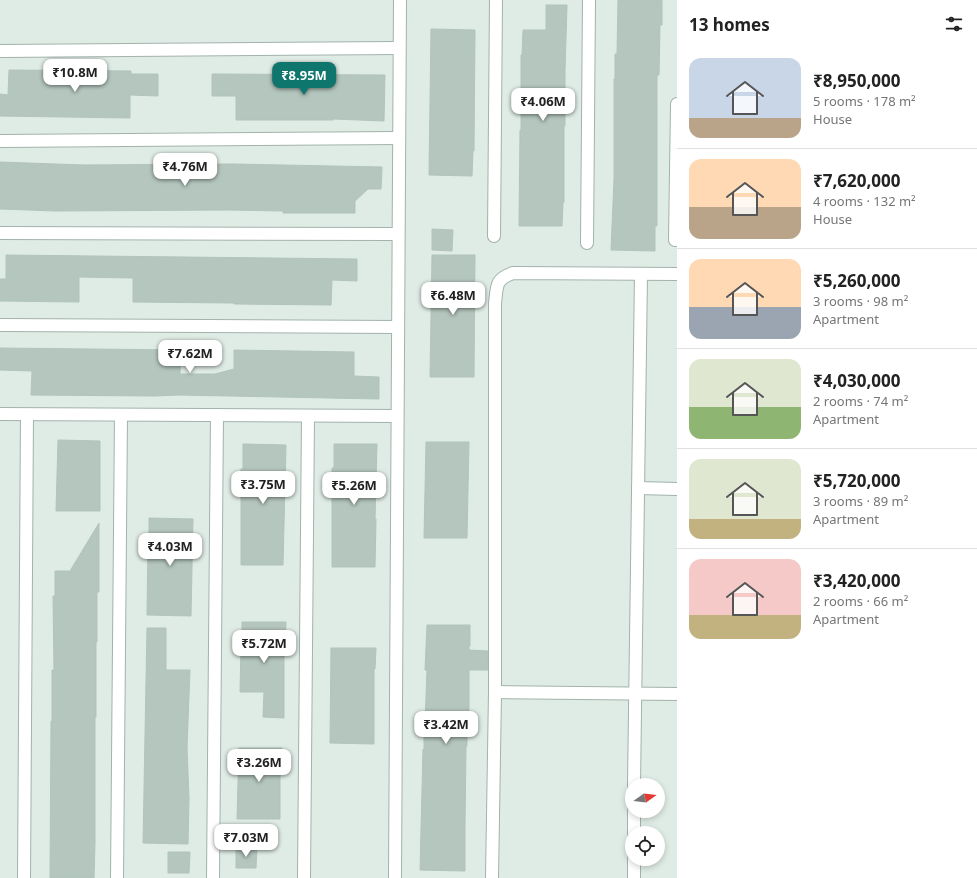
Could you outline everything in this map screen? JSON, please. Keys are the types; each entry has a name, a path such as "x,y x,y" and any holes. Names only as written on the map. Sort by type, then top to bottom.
{"street":[{"path":"395,878 398,138 400,0"},
{"path":"494,236 496,0"},
{"path":"587,243 589,0"},
{"path":"0,51 399,48"},
{"path":"675,240 677,104"},
{"path":"0,141 398,138"},
{"path":"0,233 398,234"},
{"path":"492,878 496,692 495,304 497,285 503,276 513,273 677,274"},
{"path":"634,778 641,274"},
{"path":"0,325 398,327"},
{"path":"0,414 397,416"},
{"path":"24,878 27,415"},
{"path":"117,878 121,415"},
{"path":"213,878 217,416"},
{"path":"304,878 308,416"},
{"path":"638,488 677,489"},
{"path":"496,692 677,694"},
{"path":"634,866 634,878"}],"building":[{"path":"618,0 662,0 659,75 657,75 657,226 655,226 655,251 611,250 614,180 614,79 615,54 617,54"},
{"path":"546,5 567,5 564,202 562,226 519,226 521,55 523,30 546,30"},
{"path":"431,29 475,30 474,151 472,176 429,175"},
{"path":"9,70 131,71 131,74 158,74 158,96 130,95 130,118 0,116 0,94 8,95"},
{"path":"212,74 385,75 384,121 333,119 236,120 236,96 212,96"},
{"path":"0,162 84,165 234,164 382,167 381,189 368,189 355,201 355,213 283,213 283,211 229,210 55,211 0,209"},
{"path":"432,229 453,230 452,251 432,250"},
{"path":"6,255 357,259 357,281 332,280 331,305 133,302 133,278 79,277 79,302 0,301 0,279 6,279"},
{"path":"432,255 475,255 474,377 430,377"},
{"path":"0,348 181,350 180,374 215,374 234,369 234,350 354,352 354,376 379,377 379,399 179,395 31,395 32,371 0,370"},
{"path":"58,440 100,441 100,511 56,511"},
{"path":"426,442 469,442 467,538 424,538"},
{"path":"243,444 286,445 283,565 241,565 241,469 243,469"},
{"path":"334,444 377,444 375,567 332,567 332,468 334,468"},
{"path":"149,518 193,519 191,616 147,615"},
{"path":"99,523 99,592 97,592 96,642 94,878 50,878 51,721 52,670 54,670 53,596 55,596 55,571 70,571"},
{"path":"242,622 286,622 284,642 284,718 263,717 264,692 240,692"},
{"path":"427,625 470,625 469,650 488,651 488,670 469,670 469,721 467,721 466,746 465,871 420,870 423,749 424,750 427,670 425,670"},
{"path":"147,628 166,628 166,670 190,670 187,747 189,798 188,844 143,843"},
{"path":"331,648 376,648 374,669 374,744 330,743"},
{"path":"239,748 282,748 282,769 280,769 280,819 237,819"},
{"path":"236,848 257,848 256,868 236,868"},
{"path":"168,852 190,852 189,873 168,873"}]}
